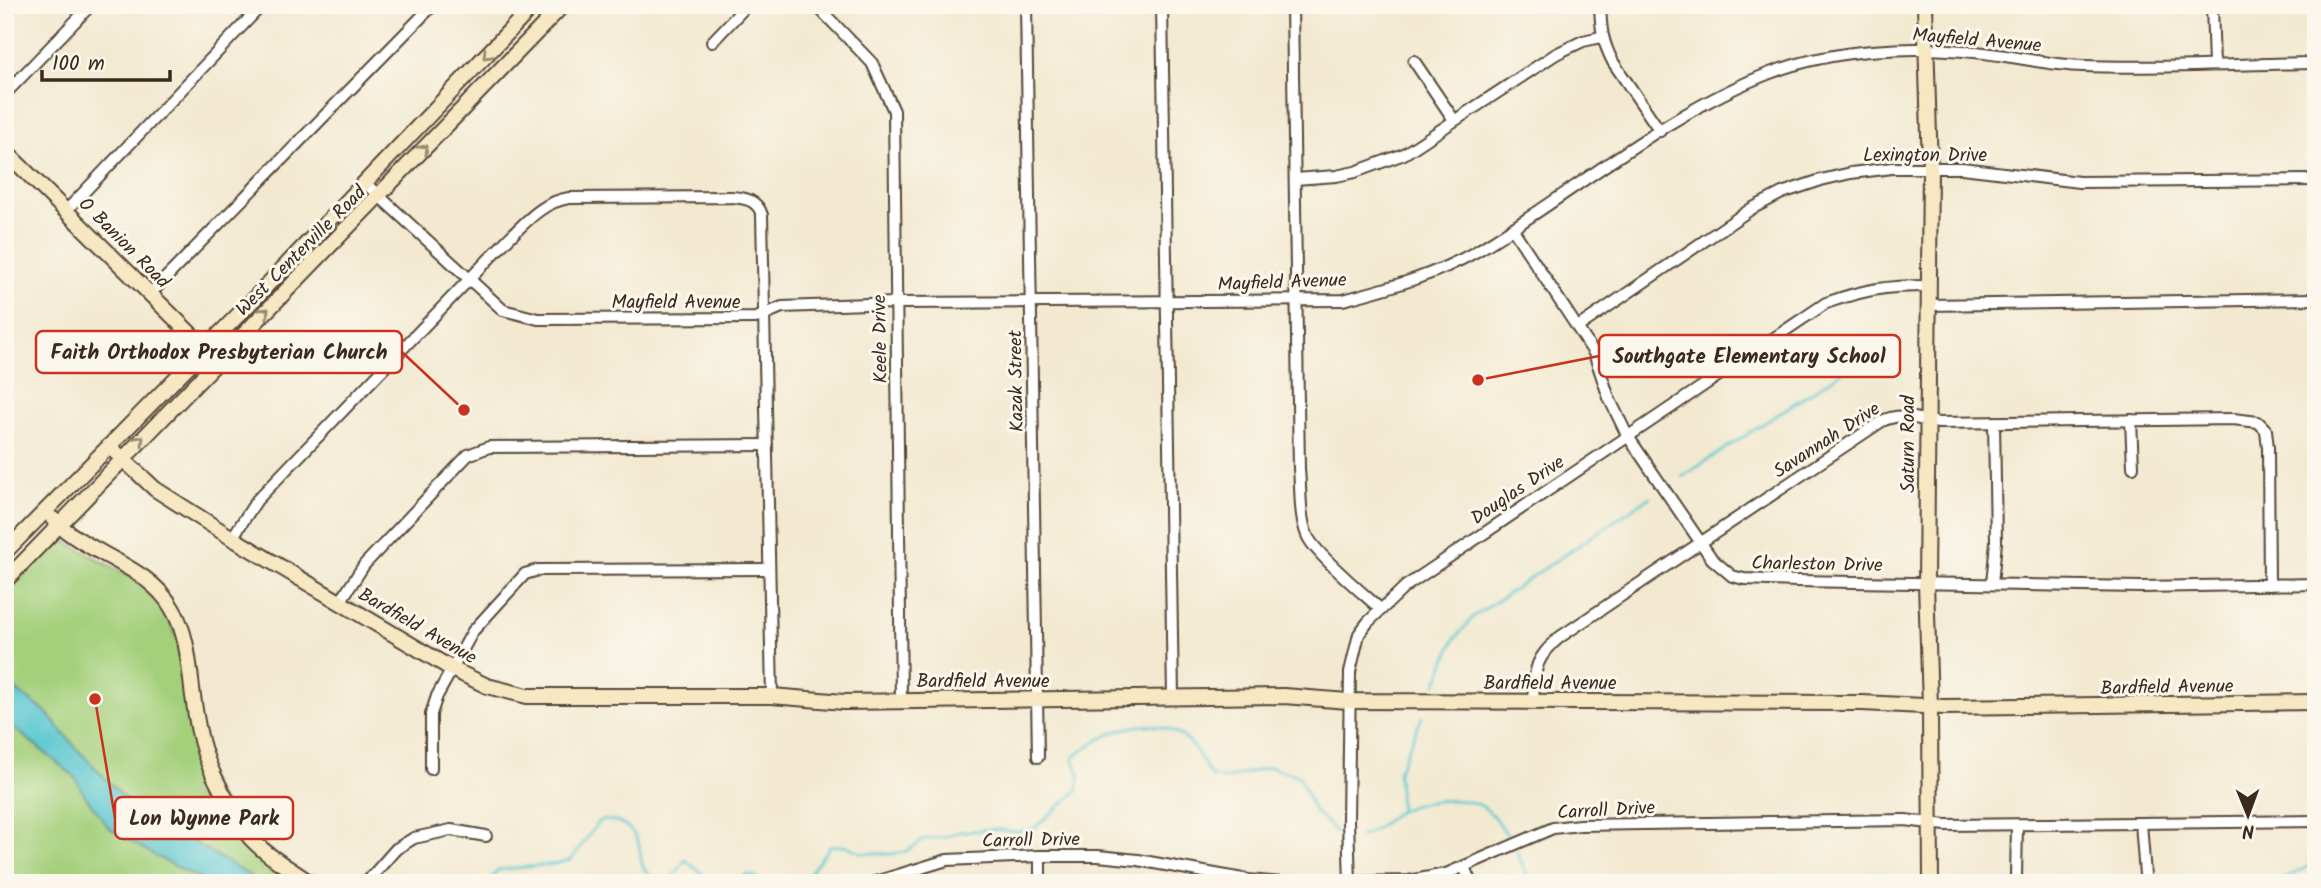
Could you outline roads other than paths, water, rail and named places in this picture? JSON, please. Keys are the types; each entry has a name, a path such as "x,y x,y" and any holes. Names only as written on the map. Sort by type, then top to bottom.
{"street":[{"path":"5,94 92,5"},
{"path":"66,211 262,5"},
{"path":"150,294 433,5"},
{"name":"West Centerville Road","path":"5,552 205,349 534,5"},
{"name":"West Centerville Road","path":"5,581 563,5"},
{"path":"712,43 747,5"},
{"name":"Keele Drive","path":"816,5 872,63 894,111 901,700"},
{"name":"Kazak Street","path":"1026,5 1038,757"},
{"path":"1162,5 1173,697"},
{"path":"1293,5 1299,469 1307,536 1324,556 1380,609"},
{"path":"1600,5 1601,37 1613,62 1660,131"},
{"name":"Saturn Road","path":"1925,5 1930,168 1926,583 1931,883"},
{"path":"2212,5 2214,65"},
{"path":"1295,178 1336,176 1375,166 1404,154 1556,54 1583,41 1601,37"},
{"name":"Mayfield Avenue","path":"365,183 503,310 538,320 756,318 782,307 896,303 1343,300 1383,290 1445,267 1476,251 1709,100 1773,72 1835,56 1925,49 2084,66 2316,64"},
{"path":"1414,61 1454,120"},
{"name":"O Banion Road","path":"5,151 217,360"},
{"name":"Lexington Drive","path":"1578,327 1751,209 1782,193 1850,173 1892,168 1930,168 2004,172 2079,182 2316,180"},
{"path":"232,538 257,500 544,206 556,200 747,198 759,206 762,215 772,696"},
{"name":"Charleston Drive","path":"1512,228 1594,353 1609,398 1627,435 1712,559 1732,576 1744,579 2141,587 2316,584"},
{"name":"Douglas Drive","path":"1350,882 1350,672 1359,635 1380,609 1406,586 1826,303 1857,292 1886,286 1928,286"},
{"path":"1928,305 2316,299"},
{"name":"Savannah Drive","path":"1533,701 1535,671 1543,652 1560,638 1700,542 1894,415 1912,415 1939,424 2131,420 2258,422 2266,430 2269,585"},
{"path":"2131,420 2133,467"},
{"path":"1992,583 1996,542 1994,422"},
{"path":"340,602 364,565 468,455 489,447 767,445"},
{"name":"Bardfield Avenue","path":"109,446 155,489 232,538 452,669 487,686 527,696 772,696 844,702 1284,696 1348,701 1862,703 1930,706 2316,702"},
{"path":"46,511 67,533 146,581 173,609 186,644 196,720 202,753 208,766 246,834 310,883"},
{"path":"431,769 431,714 437,696 473,631 525,574 537,570 769,569"},
{"name":"Carroll Drive","path":"872,883 947,860 1040,856 1097,856 1138,860 1248,880 1350,882 1428,879 1464,867 1532,835 1567,826 1905,820 1930,824 2017,825 2316,821"},
{"path":"2141,823 2144,875"},
{"path":"2013,883 2016,877 2017,825"},
{"path":"366,883 396,849 414,838 451,830 486,836"},
{"path":"1040,856 1040,883"},
{"path":"1464,867 1471,883"}],"water":[{"path":"5,682 45,711 130,804 262,883 208,883 109,828 74,776 5,721"}],"waterway":[{"path":"1682,477 1874,351 1901,346"},
{"path":"1436,685 1454,640 1473,617 1650,497"},
{"path":"1400,810 1398,772 1422,717"},
{"path":"799,883 806,878 830,846 847,846 862,853 890,854 905,852 925,839 947,837 958,832 994,829 1016,832 1033,829 1077,791 1080,776 1073,758 1113,733 1143,726 1158,726 1187,740 1211,776 1224,779 1270,767 1299,776 1314,811 1337,833"},
{"path":"1361,836 1373,831 1402,810 1444,800 1468,802 1486,809 1507,834"},
{"path":"487,883 498,870 571,860 599,821 605,820 622,824 631,831 639,844 642,864 650,875 668,879 685,860 704,875 707,883"},
{"path":"1517,852 1527,875 1538,883"},
{"path":"2277,883 2316,862"},
{"path":"734,883 746,875 755,876 762,883"}],"place":[{"name":"Southgate Elementary School","path":"1478,380"},
{"name":"Faith Orthodox Presbyterian Church","path":"464,410"},
{"name":"Lon Wynne Park","path":"95,699"}]}
